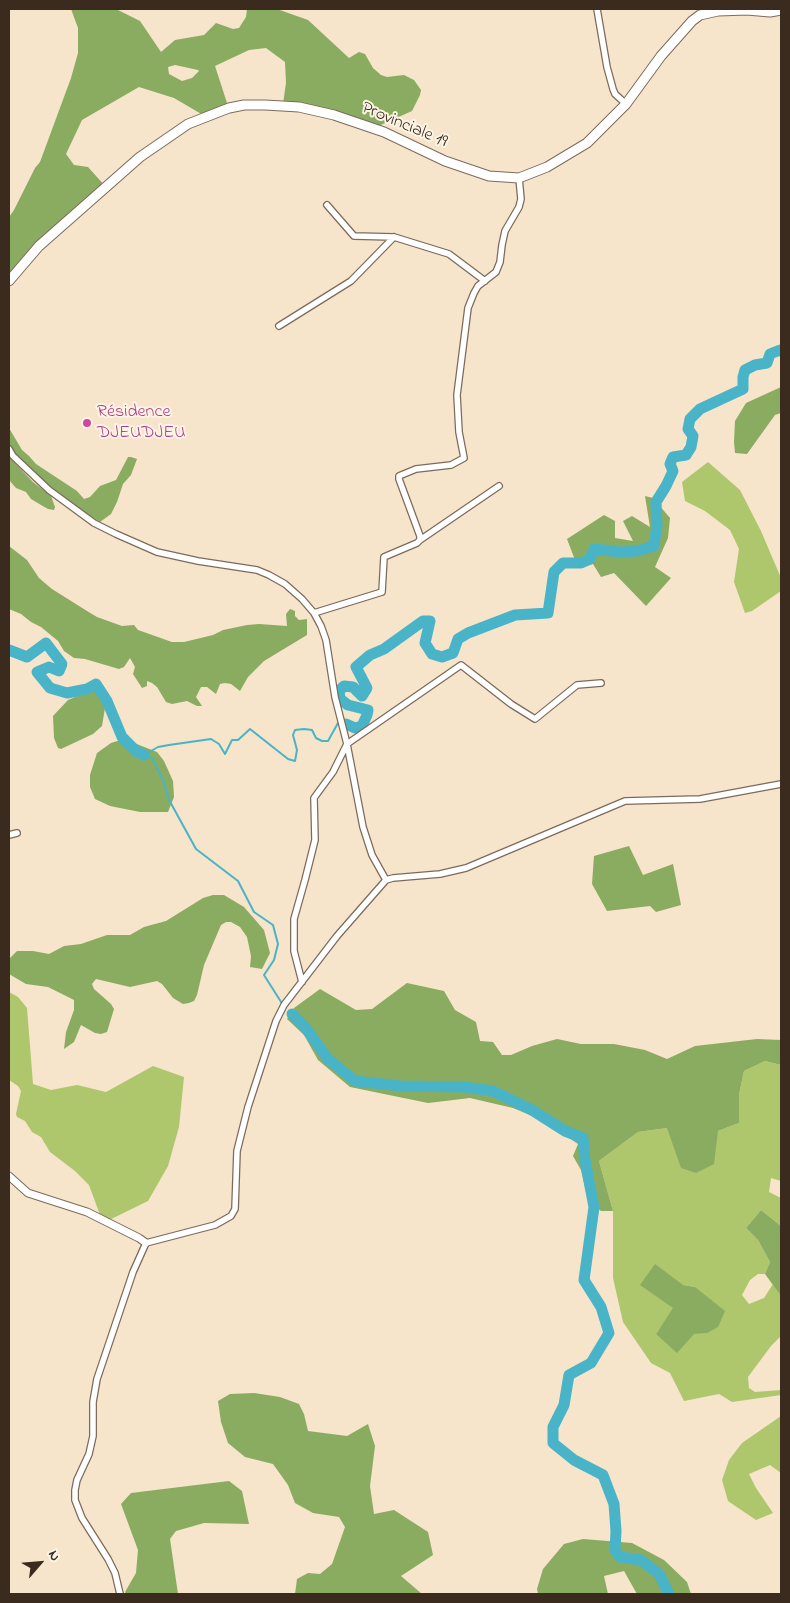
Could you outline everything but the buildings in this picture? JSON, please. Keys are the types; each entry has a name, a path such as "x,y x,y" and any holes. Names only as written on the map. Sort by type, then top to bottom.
{"main road":[{"name":"Provinciale 19","path":"9,281 39,246 140,157 188,124 229,108 265,105 299,107 384,132 445,161 488,176 519,178 547,167 587,143 626,104 666,50 692,21 700,15 718,11 747,10 770,12 781,10"}],"street":[{"path":"597,9 607,67 613,89 626,104"},
{"path":"420,540 399,476 416,469 451,465 464,458 459,432 456,395 468,308 478,286 496,272 500,262 506,231 521,200 519,178"},
{"path":"327,205 354,236 394,237 449,254 486,281"},
{"path":"279,326 351,281 394,237"},
{"path":"9,449 18,461 49,490 94,523 157,552 198,561 257,570 285,584 302,598 322,626 363,827 372,855 386,880"},
{"path":"314,613 382,592 384,557 417,543 499,486"},
{"path":"302,982 294,951 294,919 315,840 314,798 333,772 347,744 461,666 511,704 535,719 577,685 601,682"},
{"path":"146,1243 215,1225 231,1216 235,1209 237,1151 248,1107 276,1021 284,1005 337,936 386,880 440,874 466,868 625,801 700,798 781,784"},
{"path":"9,835 17,833"},
{"path":"9,1176 28,1193 87,1212 146,1243"},
{"path":"120,1594 115,1574 108,1559 77,1509 75,1490 77,1480 89,1454 93,1436 92,1402 97,1379 133,1272 146,1243"}],"green space":[{"path":"71,9 116,9 140,21 161,52 175,40 204,35 216,23 233,29 239,28 246,17 247,9 277,9 308,20 349,58 359,52 365,54 373,68 381,75 387,77 404,75 414,80 421,90 412,111 374,128 283,104 286,83 285,62 266,48 249,50 215,66 228,106 203,115 174,98 139,87 82,120 66,154 74,165 88,167 106,187 42,242 9,274 9,217 40,162 71,78 78,53 78,28","holes":["175,65 198,70 192,78 182,81 169,74 168,67"]},
{"path":"781,387 781,413 775,415 747,454 735,453 735,421 746,403"},
{"path":"9,428 22,450 36,464 77,491 84,499 90,497 100,486 116,480 128,457 137,459 131,475 123,484 111,514 100,522 74,506 41,480 16,455 9,444"},
{"path":"9,457 33,482 51,496 55,507 54,510 48,509 31,499 26,492 16,488 9,480"},
{"path":"708,462 740,490 761,531 781,578 781,591 752,611 745,613 734,582 739,549 730,530 705,511 685,501 682,482"},
{"path":"645,496 653,498 670,518 668,538 655,567 671,578 646,606 614,573 601,577 593,564 578,568 567,539 604,515 615,521 615,538 633,541 623,521 632,516 650,527"},
{"path":"9,546 27,560 39,578 52,589 97,617 122,626 134,625 138,630 172,642 184,642 247,625 287,626 286,614 290,609 295,611 295,616 299,620 307,619 307,635 264,661 248,677 240,691 231,684 225,683 220,684 216,694 207,687 201,687 196,697 202,706 197,706 187,701 172,704 166,702 157,687 152,683 147,681 147,686 142,688 133,674 135,667 130,658 124,667 119,669 85,659 74,658 64,651 58,641 41,627 21,614 9,609"},
{"path":"92,690 98,691 105,708 102,726 93,734 61,749 58,748 54,738 53,716 68,700"},
{"path":"124,739 157,752 164,761 173,781 174,797 168,812 140,812 110,806 95,799 90,787 90,775 97,753 111,743"},
{"path":"629,846 643,875 673,864 681,905 656,912 650,906 607,911 592,884 594,856"},
{"path":"213,895 224,895 244,907 264,930 270,953 262,969 250,967 251,956 247,937 240,927 231,922 221,925 204,965 197,995 194,1001 189,1003 183,1004 173,998 162,984 157,981 130,987 96,979 92,984 94,989 114,1009 107,1032 95,1033 81,1025 74,1042 64,1049 66,1032 74,1010 74,1000 48,987 26,984 9,974 9,959 17,951 49,954 64,946 81,944 107,935 130,935 144,927 166,921 203,898"},
{"path":"407,983 444,991 455,1010 476,1022 480,1041 493,1042 502,1055 511,1055 532,1046 557,1039 581,1044 614,1044 645,1050 667,1059 695,1046 757,1039 781,1040 781,1065 765,1061 744,1071 739,1095 739,1123 718,1131 714,1164 696,1173 681,1168 667,1128 638,1132 599,1161 613,1211 601,1211 588,1201 581,1170 573,1156 578,1144 542,1120 513,1108 470,1098 428,1103 350,1087 318,1060 304,1035 287,1019 294,1008 320,989 356,1010 372,1009"},
{"path":"9,992 18,997 27,1008 33,1084 51,1090 77,1085 106,1092 153,1066 184,1077 179,1127 168,1166 148,1201 103,1223 89,1185 75,1171 50,1152 41,1137 32,1132 25,1121 17,1117 21,1091 18,1086 9,1080"},
{"path":"765,1061 781,1065 781,1181 771,1178 769,1192 781,1198 781,1226 761,1210 746,1228 758,1240 770,1262 765,1274 758,1274 750,1280 742,1295 749,1304 764,1298 773,1284 781,1296 781,1336 771,1346 748,1377 749,1388 755,1392 781,1390 781,1395 732,1402 719,1394 684,1401 670,1373 651,1363 623,1322 613,1278 613,1211 599,1161 638,1132 667,1128 718,1131 739,1123 739,1095 744,1071","holes":["683,1285 695,1287 707,1333 656,1334 674,1308"]},
{"path":"761,1210 781,1226 781,1296 765,1274 770,1262 758,1240 746,1228"},
{"path":"655,1264 683,1285 695,1287 725,1311 718,1327 707,1333 694,1334 677,1353 656,1334 673,1308 640,1285"},
{"path":"254,1393 280,1397 299,1404 304,1414 308,1431 347,1436 368,1424 375,1446 370,1486 374,1514 394,1510 428,1532 433,1555 401,1576 422,1594 295,1594 297,1579 308,1573 320,1574 332,1564 345,1527 339,1517 313,1513 295,1503 288,1485 273,1464 245,1457 228,1443 221,1422 218,1401 230,1394"},
{"path":"781,1416 781,1473 770,1465 749,1474 773,1513 756,1520 728,1501 722,1480 729,1460 742,1443"},
{"path":"229,1481 242,1491 249,1524 204,1523 176,1531 170,1539 178,1594 126,1594 125,1592 136,1573 138,1550 121,1504 131,1493"},
{"path":"583,1539 632,1543 664,1560 687,1582 691,1594 637,1594 624,1571 604,1576 608,1594 538,1594 537,1589 543,1569 564,1544"}],"waterway":[{"path":"346,724 355,728 362,726 368,710 348,705 340,699 339,691 344,686 353,687 362,696 367,688 356,667 370,655 384,649 423,621 430,621 425,643 432,654 442,657 453,653 458,639 468,633 515,615 548,613 554,572 563,563 581,563 590,559 594,549 620,552 637,551 654,546 657,526 656,502 673,471 670,464 673,457 686,455 691,447 693,436 688,429 690,419 700,409 743,389 745,370 755,365 767,363 770,354 781,351"},
{"path":"9,650 27,657 46,643 62,664 59,671 49,667 37,672 50,688 67,693 87,689 96,684 107,701 122,737 136,751 144,755"},
{"path":"144,755 158,747 211,739 219,744 225,754 232,740 238,740 250,729 288,759 295,761 297,750 293,735 295,730 312,730 316,738 328,741 338,723"},
{"path":"144,755 152,758 164,782 168,798 196,849 238,881 254,912 273,925 278,944 274,960 264,975 283,1005"},
{"path":"292,1014 305,1027 328,1059 355,1081 401,1086 464,1087 493,1091 532,1110 565,1131 583,1138 594,1207 584,1280 601,1307 609,1333 591,1363 569,1375 564,1405 553,1427 553,1443 574,1460 603,1475 614,1504 615,1550 620,1557 641,1560 659,1574 669,1594"}],"place":[{"name":"Résidence DJEUDJEU","path":"87,423"}]}
